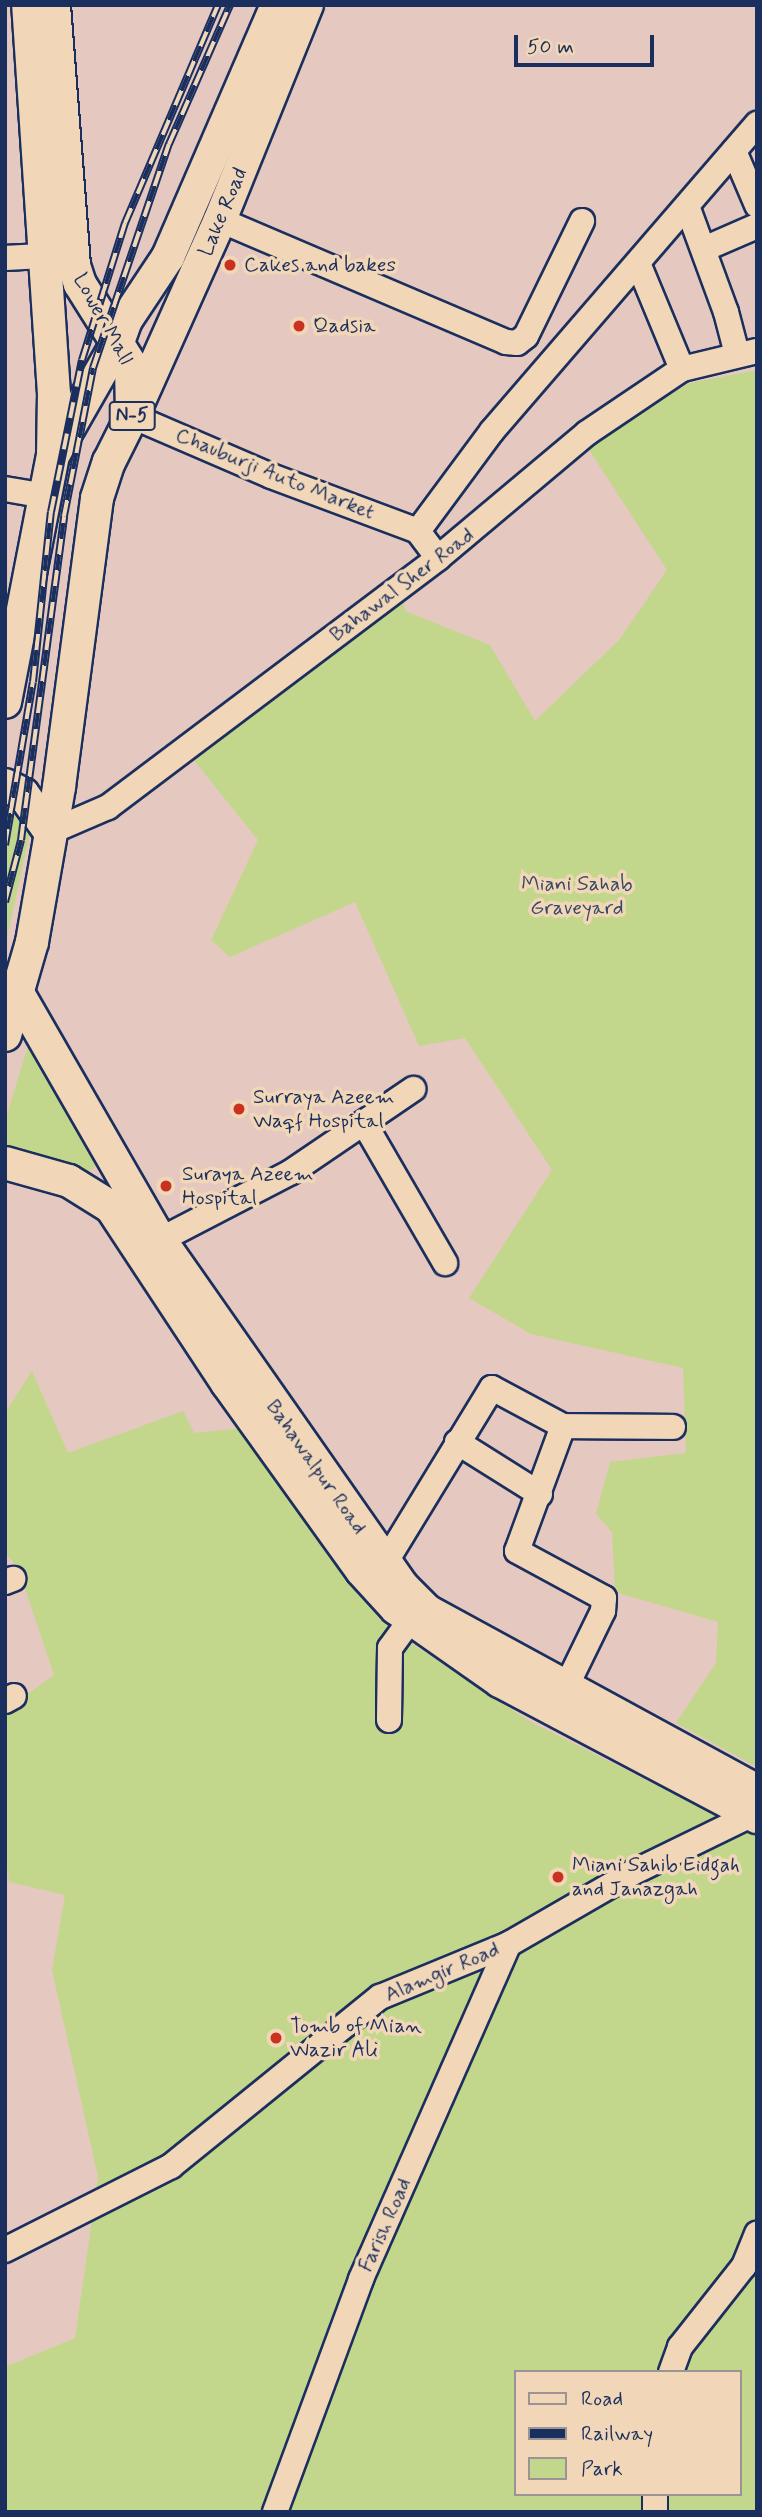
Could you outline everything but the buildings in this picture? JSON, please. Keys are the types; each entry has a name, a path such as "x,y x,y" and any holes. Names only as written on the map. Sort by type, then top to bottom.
{"main road":[{"name":"Lower Mall","path":"6,699 53,456 54,394 28,5"},
{"name":"Lower Mall","path":"50,832 84,619 97,498 108,462 132,416 131,365 80,284 74,266 54,5"},
{"path":"53,456 118,342 126,320 168,257 276,5"},
{"name":"Lake Road","path":"132,416 220,220 307,5"},
{"path":"5,785 23,794 50,832"},
{"name":"N-5","path":"5,1035 19,995 50,832"},
{"name":"Bahawalpur Road","path":"19,995 160,1240 386,1563 427,1611 566,1686 756,1808"},
{"name":"Bahawalpur Road","path":"5,1163 60,1177 111,1207 227,1383 354,1560 410,1619 500,1681 756,1808"}],"street":[{"path":"438,558 418,531 492,430 757,124"},
{"path":"734,151 757,205"},
{"path":"687,206 747,353"},
{"path":"220,220 506,342 517,343 526,336 582,221"},
{"path":"704,249 757,226"},
{"path":"5,258 44,256"},
{"path":"638,263 682,369"},
{"name":"Bahawal Sher Road","path":"50,832 108,807 438,558 587,433 682,369 747,353"},
{"name":"Chauburji Auto Market","path":"132,416 271,476 418,531"},
{"path":"5,489 46,496"},
{"path":"160,1240 291,1172 413,1089"},
{"path":"364,1123 446,1263"},
{"path":"386,1563 492,1388 563,1426 673,1427"},
{"path":"563,1426 517,1551 604,1598 603,1611 566,1686"},
{"path":"457,1442 540,1494"},
{"path":"389,1720 390,1648 410,1619"},
{"name":"Alamgir Road","path":"5,2250 171,2166 380,1997 509,1944 630,1874 756,1808"},
{"name":"Farish Road","path":"275,2512 361,2278 509,1944"},
{"path":"672,2370 680,2347 744,2266 757,2234"}],"green space":[{"name":"Miani Sahab Graveyard","path":"757,370 757,1767 676,1723 716,1663 718,1622 615,1592 612,1532 596,1514 610,1462 686,1453 683,1368 531,1334 469,1298 552,1170 465,1038 419,1046 355,902 230,957 211,940 258,840 185,749 401,586 405,611 490,645 535,721 619,640 667,570 584,442 690,383"},
{"path":"5,800 19,809 30,832 5,947"},
{"path":"34,1042 99,1164 82,1176 46,1156 5,1153 5,1121 27,1049"},
{"path":"32,1371 68,1453 183,1411 194,1433 243,1428 336,1562 399,1635 529,1721 757,1836 757,2512 5,2512 5,2367 75,2338 98,2177 52,1970 65,1895 9,1882 5,1850 5,1710 54,1675 18,1568 5,1552 5,1413"}],"railway":[{"path":"5,845 33,682 51,512 82,360 125,223 218,5"},
{"path":"5,902 21,840 64,516 93,368 169,144 230,5"}],"place":[{"name":"Cakes and bakes","path":"230,265"},
{"name":"Qadsia","path":"299,326"},
{"name":"Surraya Azeem Waqf Hospital","path":"239,1109"},
{"name":"Suraya Azeem Hospital","path":"166,1186"},
{"name":"Miani Sahib Eidgah and Janazgah","path":"558,1877"},
{"name":"Tomb of Mian Wazir Ali","path":"276,2038"}]}
